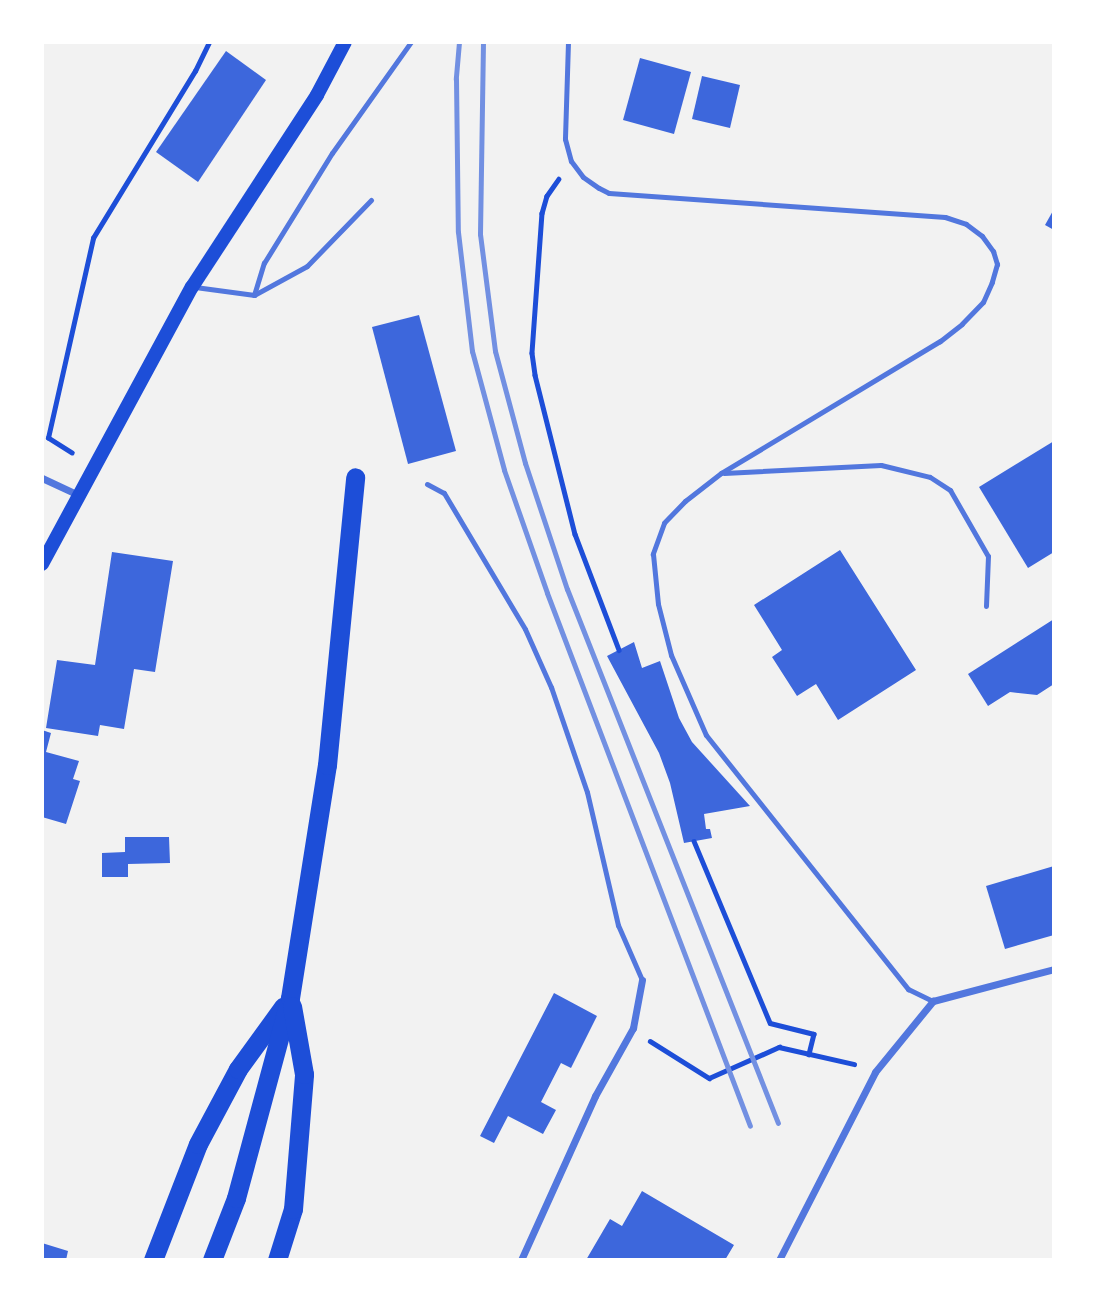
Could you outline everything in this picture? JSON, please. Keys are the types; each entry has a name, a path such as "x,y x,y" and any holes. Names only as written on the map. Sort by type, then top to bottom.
{"highway":[{"path":"212,1260 236,1198 290,998 327,765 355,477"},
{"path":"154,1257 198,1144 238,1069 290,998"},
{"path":"277,1260 293,1209 304,1074 290,998"}],"main road":[{"path":"42,564 192,287 317,95 345,42"}],"street":[{"path":"42,478 79,496"},
{"path":"779,1260 874,1072 933,1001 1054,970"},
{"path":"522,1260 595,1096 633,1028 642,980"}],"lane":[{"path":"254,295 264,263 332,153 411,42"},
{"path":"568,42 565,139 571,161 583,177 610,192 945,217 966,224 982,236 993,251 997,264 992,282 983,302 962,324 940,341 721,474 685,501 664,523 653,554 658,604 683,685 706,735 908,989 933,1001"},
{"path":"192,287 254,295 307,266 371,200"},
{"path":"721,474 881,465 930,478 950,489 988,556 986,606"},
{"path":"427,484 444,493 525,629 551,687 587,792 618,925 642,980"}],"path":[{"path":"93,467 48,438 93,238 195,71 209,42"},
{"path":"571,161 547,197 542,213 532,353 535,375 575,534 619,650"},
{"path":"694,841 770,1023 814,1034 809,1054"},
{"path":"633,1028 655,1045 709,1078 779,1047 860,1065"}],"building":[{"path":"226,51 266,80 198,182 156,152"},
{"path":"640,58 691,72 674,134 623,120"},
{"path":"702,76 740,85 730,128 692,119"},
{"path":"1054,209 1054,230 1045,225"},
{"path":"419,315 456,451 408,464 372,327"},
{"path":"1054,441 1054,552 1028,568 979,487"},
{"path":"840,550 916,670 838,720 816,684 797,696 772,657 782,650 754,605"},
{"path":"112,552 173,561 155,672 134,669 124,729 100,725 98,736 46,728 57,660 95,665"},
{"path":"1054,619 1054,684 1037,695 1010,692 988,706 968,674"},
{"path":"634,642 642,668 660,661 679,718 692,742 750,806 704,814 706,829 710,829 712,838 684,843 670,783 659,753 607,656"},
{"path":"42,730 51,733 46,752 79,761 73,779 80,781 66,824 42,817"},
{"path":"125,837 169,837 170,863 128,864 128,877 102,877 102,853 125,852"},
{"path":"1054,866 1054,935 1005,949 986,886"},
{"path":"554,993 597,1016 571,1068 561,1063 541,1102 556,1110 543,1134 508,1116 494,1143 480,1136"},
{"path":"642,1191 734,1245 725,1260 586,1260 610,1219 622,1226"},
{"path":"42,1243 68,1251 66,1260 42,1260"}],"railway":[{"path":"459,42 456,79 458,232 472,351 504,470 547,593 750,1126"},
{"path":"483,42 480,234 495,351 525,463 567,589 778,1123"}]}
